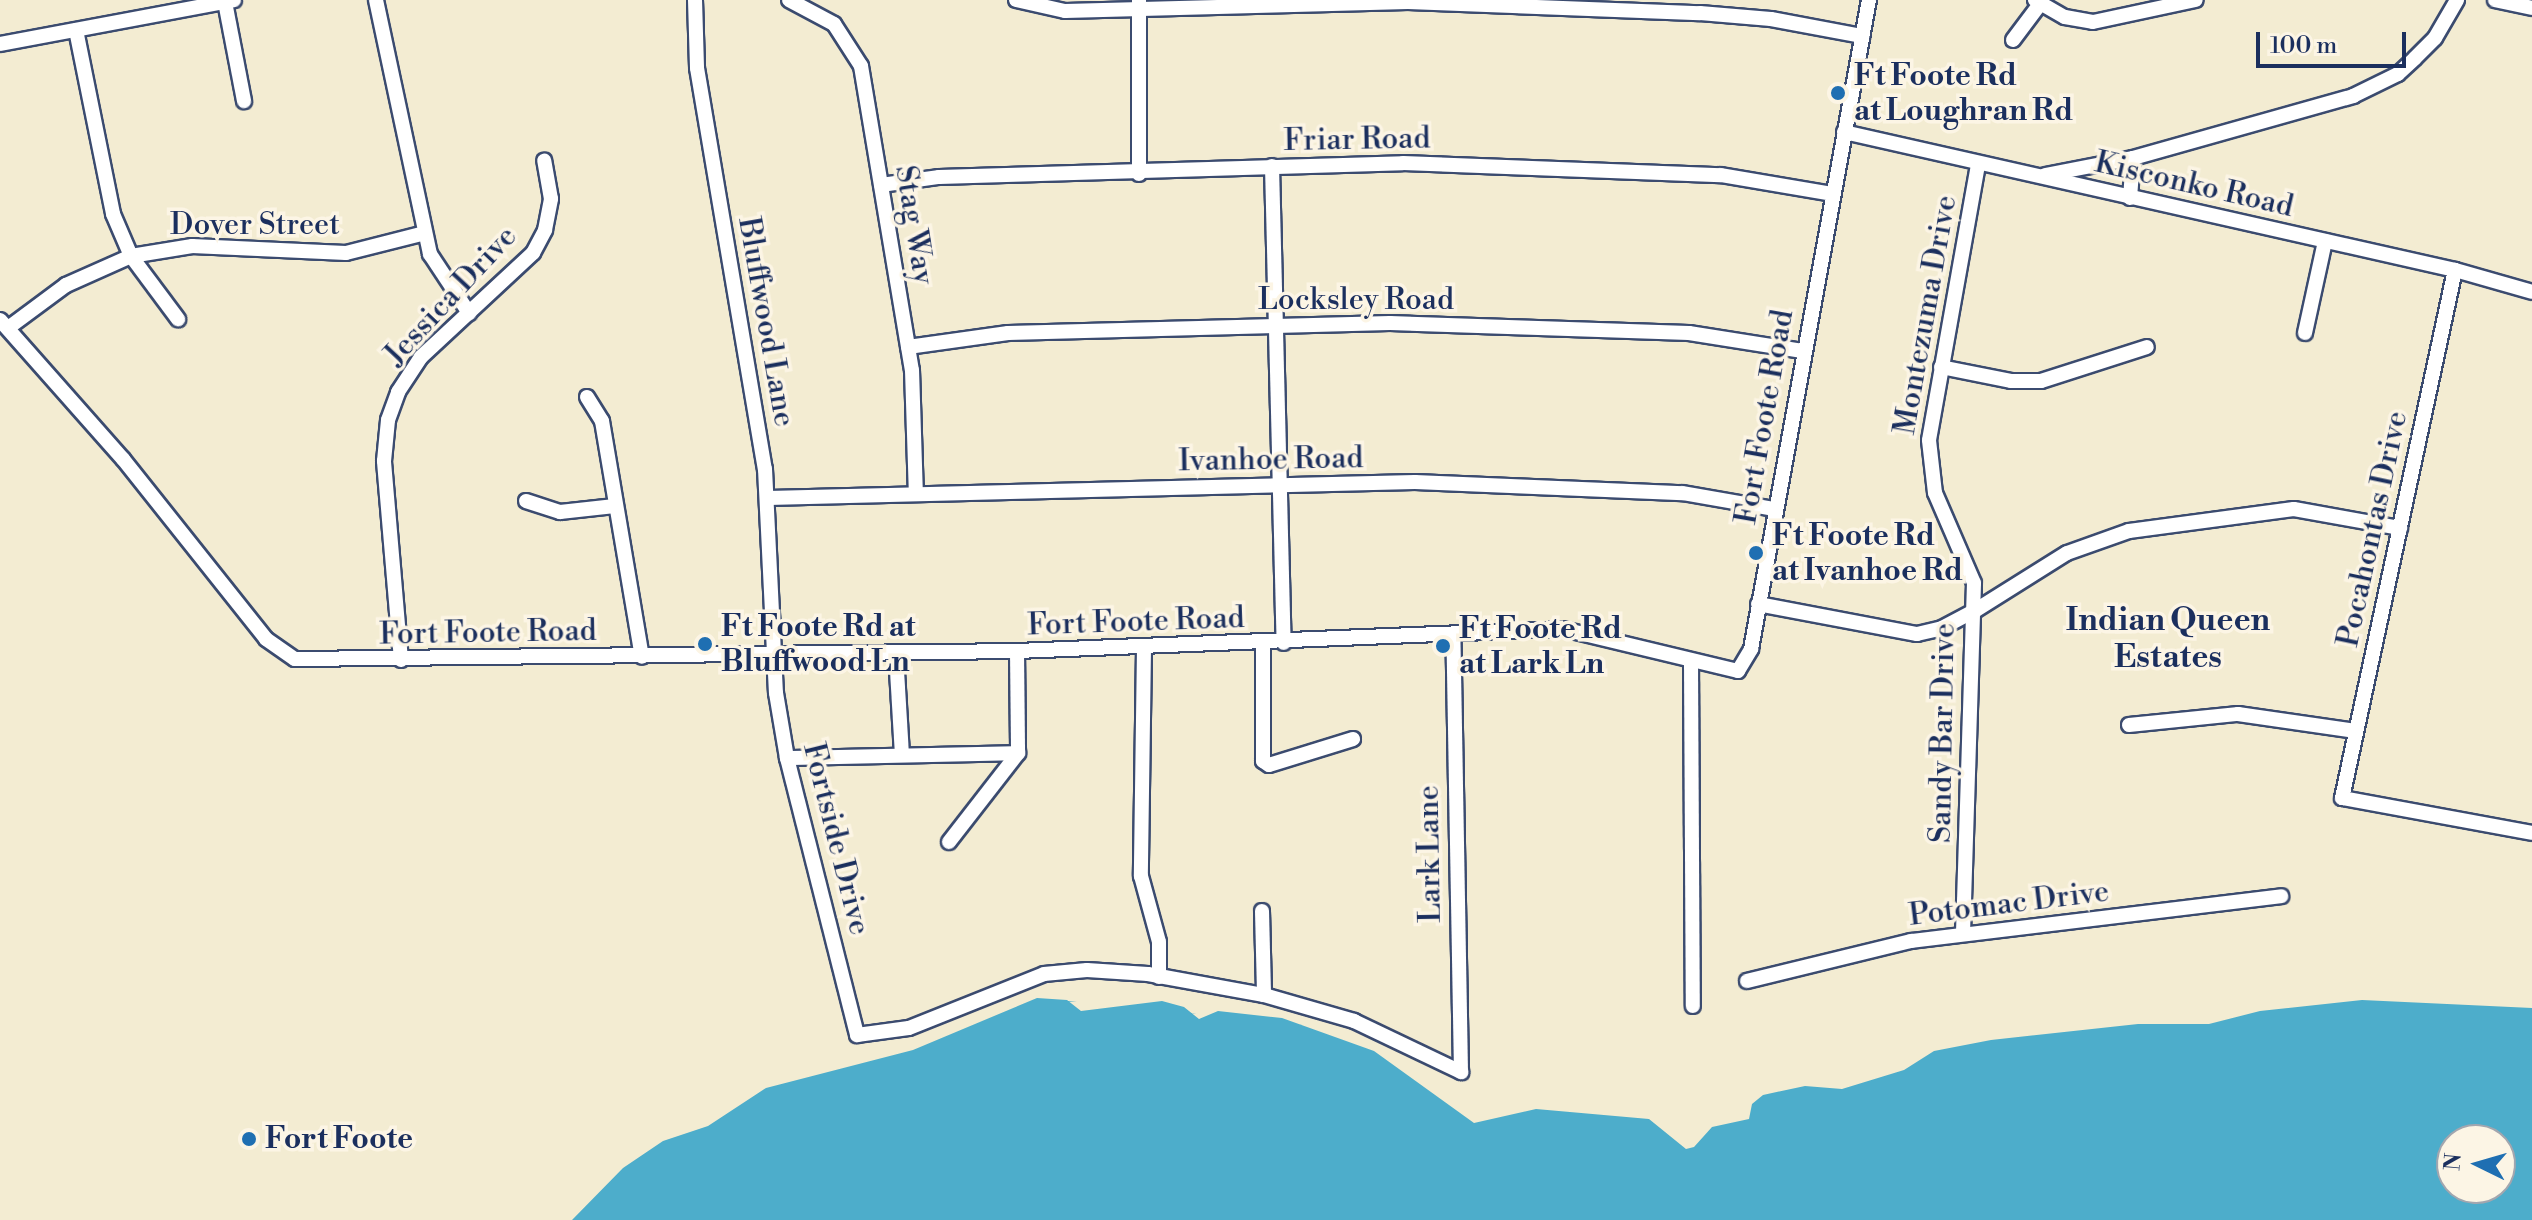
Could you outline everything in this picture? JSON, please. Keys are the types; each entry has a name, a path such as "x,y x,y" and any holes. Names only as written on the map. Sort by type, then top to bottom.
{"street":[{"path":"376,0 425,233 438,268 469,313"},
{"name":"Bluffwood Lane","path":"695,0 697,68 768,498 772,655"},
{"name":"Stag Way","path":"789,0 834,24 858,58 908,347 916,494"},
{"path":"1016,0 1048,10 1139,4 1408,2 1701,6 1862,36"},
{"name":"Fort Foote Road","path":"4,324 123,459 275,648 308,661 896,654 1581,631 1730,671 1744,667 1758,604 1869,0"},
{"path":"2013,40 2038,2 2065,17 2108,22 2196,0"},
{"path":"2037,176 2133,158 2380,84 2435,38 2457,0"},
{"path":"2495,0 2532,8"},
{"path":"0,44 230,1 244,101"},
{"path":"1139,4 1139,174"},
{"path":"76,30 105,189 131,256 178,319"},
{"name":"Kisconko Road","path":"1844,132 2455,270 2532,292"},
{"path":"2130,198 2133,158"},
{"name":"Jessica Drive","path":"401,660 384,461 388,420 412,368 516,273 545,230 552,184 544,161"},
{"name":"Friar Road","path":"881,185 939,177 1139,174 1272,166 1403,163 1657,172 1753,179 1832,194"},
{"name":"Montezuma Drive","path":"1976,610 1968,558 1945,514 1931,472 1929,440 1978,164"},
{"path":"1272,166 1284,643"},
{"name":"Dover Street","path":"4,324 66,285 131,256 192,246 346,253 425,233"},
{"path":"2305,333 2325,241"},
{"name":"Pocahontas Drive","path":"2455,270 2342,798 2532,833"},
{"name":"Locksley Road","path":"908,347 1008,333 1420,323 1689,333 1803,351"},
{"path":"1941,367 2011,381 2041,381 2147,347"},
{"path":"587,397 602,421 642,657"},
{"name":"Ivanhoe Road","path":"768,498 1415,482 1683,493 1774,509"},
{"path":"526,501 560,512 615,506"},
{"path":"1976,610 2067,553 2129,531 2294,509 2400,528"},
{"name":"Sandy Bar Drive","path":"1758,604 1904,634 1942,628 1976,610"},
{"name":"Sandy Bar Drive","path":"1963,933 1976,610"},
{"name":"Lark Lane","path":"1264,995 1354,1021 1461,1072 1453,635"},
{"path":"1263,644 1263,761 1269,765 1353,739"},
{"path":"1144,648 1141,876 1159,942 1159,977 1264,995 1262,911"},
{"path":"949,842 1018,753 1017,651"},
{"path":"896,654 902,755"},
{"name":"Fortside Drive","path":"772,655 787,758 857,1035 909,1028 1044,974 1087,970 1159,977"},
{"path":"1691,663 1693,1006"},
{"path":"2129,725 2238,714 2356,731"},
{"path":"787,758 1018,753"},
{"name":"Potomac Drive","path":"1747,981 1860,951 1963,933 2281,896"}],"water":[{"path":"1037,998 1067,1000 1081,1011 1162,1001 1184,1007 1199,1019 1218,1011 1282,1018 1374,1051 1474,1123 1536,1109 1649,1119 1686,1149 1694,1147 1712,1127 1749,1119 1752,1104 1763,1095 1805,1086 1842,1089 1904,1070 1934,1051 1991,1040 2138,1024 2209,1024 2260,1011 2362,1000 2532,1008 2532,1220 572,1220 623,1168 663,1141 708,1126 766,1088 913,1050"}],"place":[{"name":"Ft Foote Rd at Loughran Rd","path":"1838,93"},
{"name":"Ft Foote Rd at Ivanhoe Rd","path":"1756,553"},
{"name":"Ft Foote Rd at Bluffwood Ln","path":"705,644"},
{"name":"Ft Foote Rd at Lark Ln","path":"1443,646"},
{"name":"Fort Foote","path":"249,1139"}],"district":[{"name":"Indian Queen Estates","path":"2168,640"}]}
